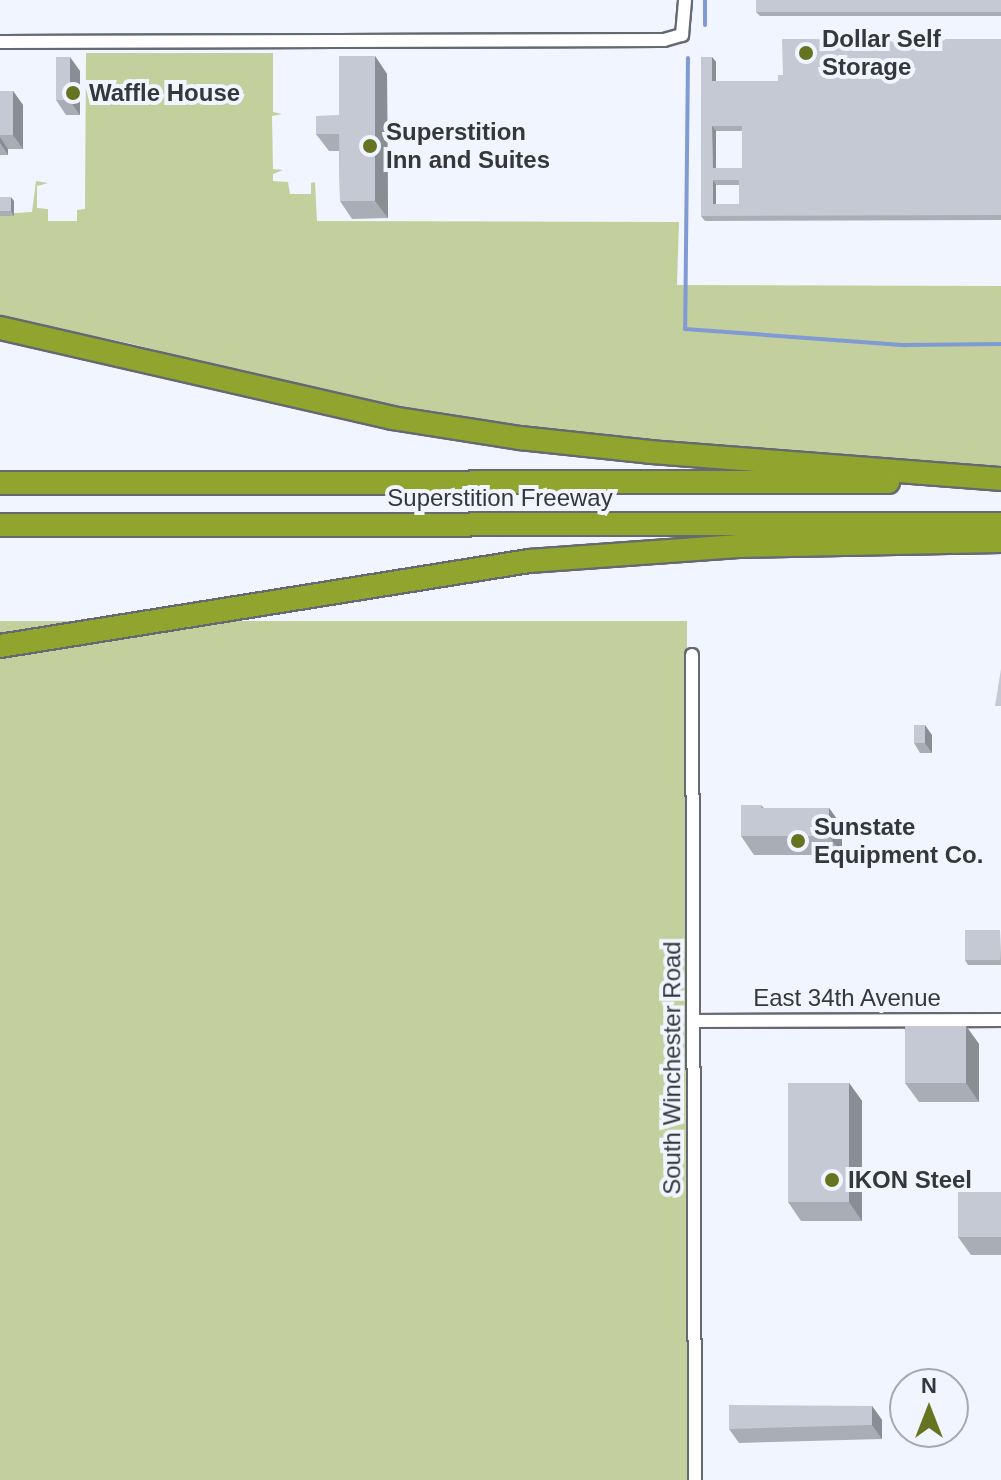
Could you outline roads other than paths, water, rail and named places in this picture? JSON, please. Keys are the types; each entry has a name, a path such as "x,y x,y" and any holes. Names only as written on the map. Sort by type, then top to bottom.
{"highway":[{"path":"0,328 392,418 520,438 650,452 1001,480"},
{"name":"Superstition Freeway","path":"0,483 1001,480"},
{"name":"Superstition Freeway","path":"0,525 1001,524"},
{"path":"0,646 529,561 723,547 1001,541"}],"street":[{"path":"0,42 664,40 682,35 685,0"},
{"name":"South Winchester Road","path":"692,655 695,1480"},
{"name":"East 34th Avenue","path":"693,1021 1001,1020"}],"waterway":[{"path":"705,0 705,25"},
{"path":"688,58 685,329 905,345 1001,344"}],"place":[{"name":"Dollar Self Storage","path":"806,53"},
{"name":"Waffle House","path":"73,93"},
{"name":"Superstition Inn and Suites","path":"370,146"},
{"name":"Sunstate Equipment Co.","path":"798,841"},
{"name":"IKON Steel","path":"832,1180"}]}
